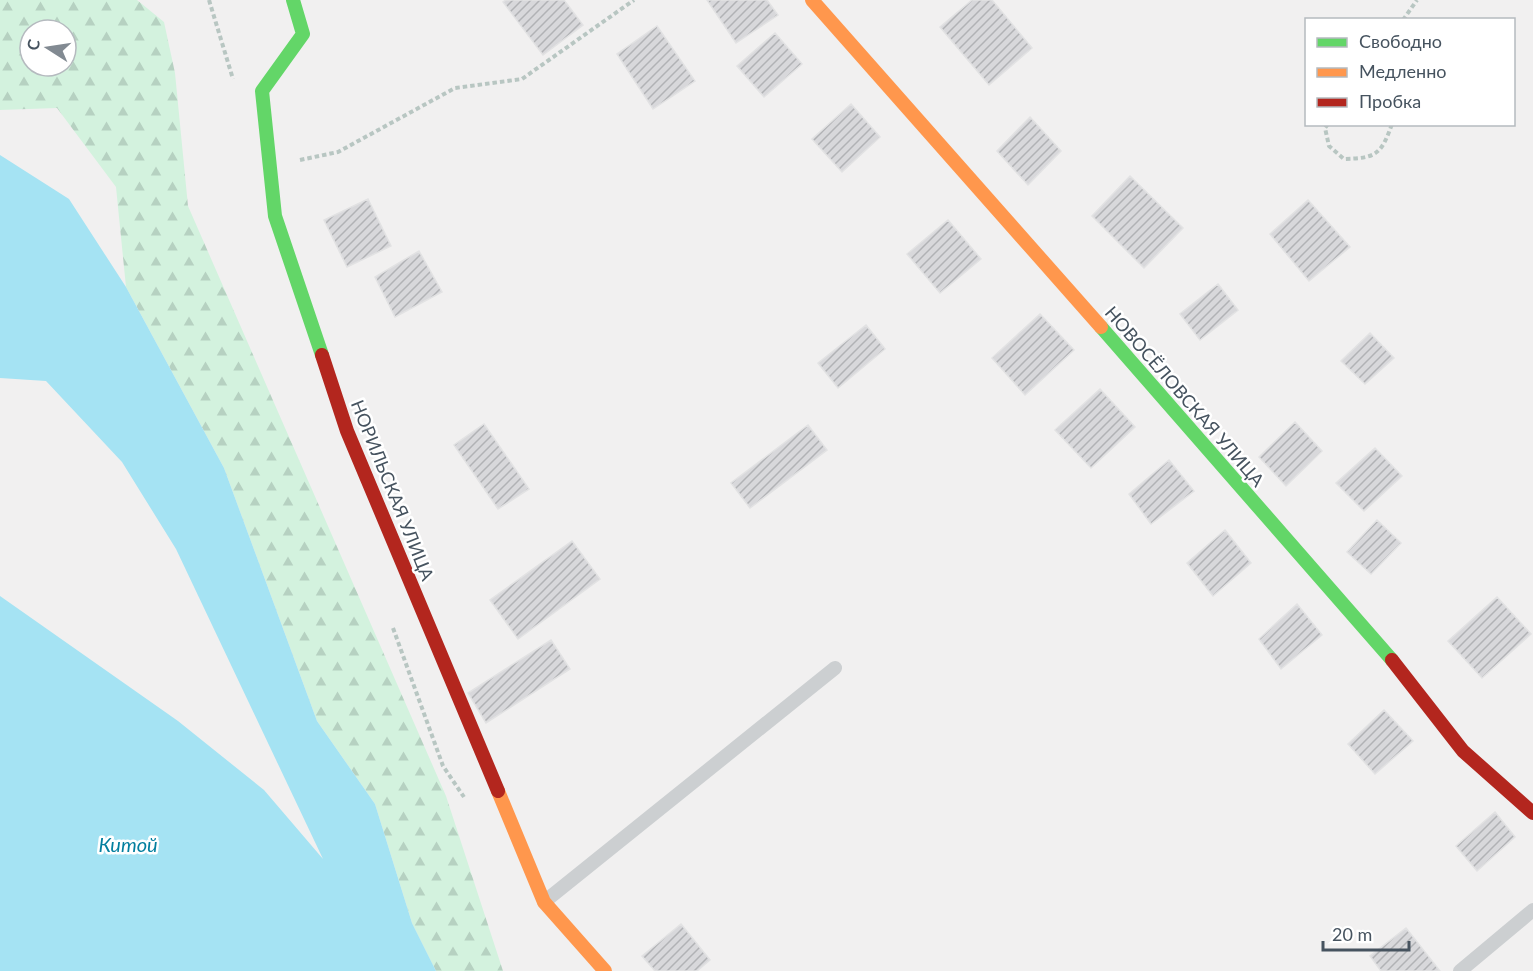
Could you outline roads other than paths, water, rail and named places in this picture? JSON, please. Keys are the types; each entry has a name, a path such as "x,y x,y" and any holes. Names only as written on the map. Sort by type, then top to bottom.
{"street":[{"name":"НОРИЛЬСКАЯ УЛИЦА","path":"293,0 303,34 262,91 275,216 347,431 544,902 605,971"},
{"name":"НОВОСЁЛОВСКАЯ УЛИЦА","path":"812,0 1373,636 1463,751 1533,813"}],"lane":[{"path":"544,902 835,668"},
{"path":"1460,971 1533,910"}],"water":[{"name":"Китой","path":"0,155 69,199 126,287 224,468 317,721 375,804 412,923 436,971 0,971 0,596 178,721 264,790 323,859 176,549 122,462 46,381 0,378"}]}
